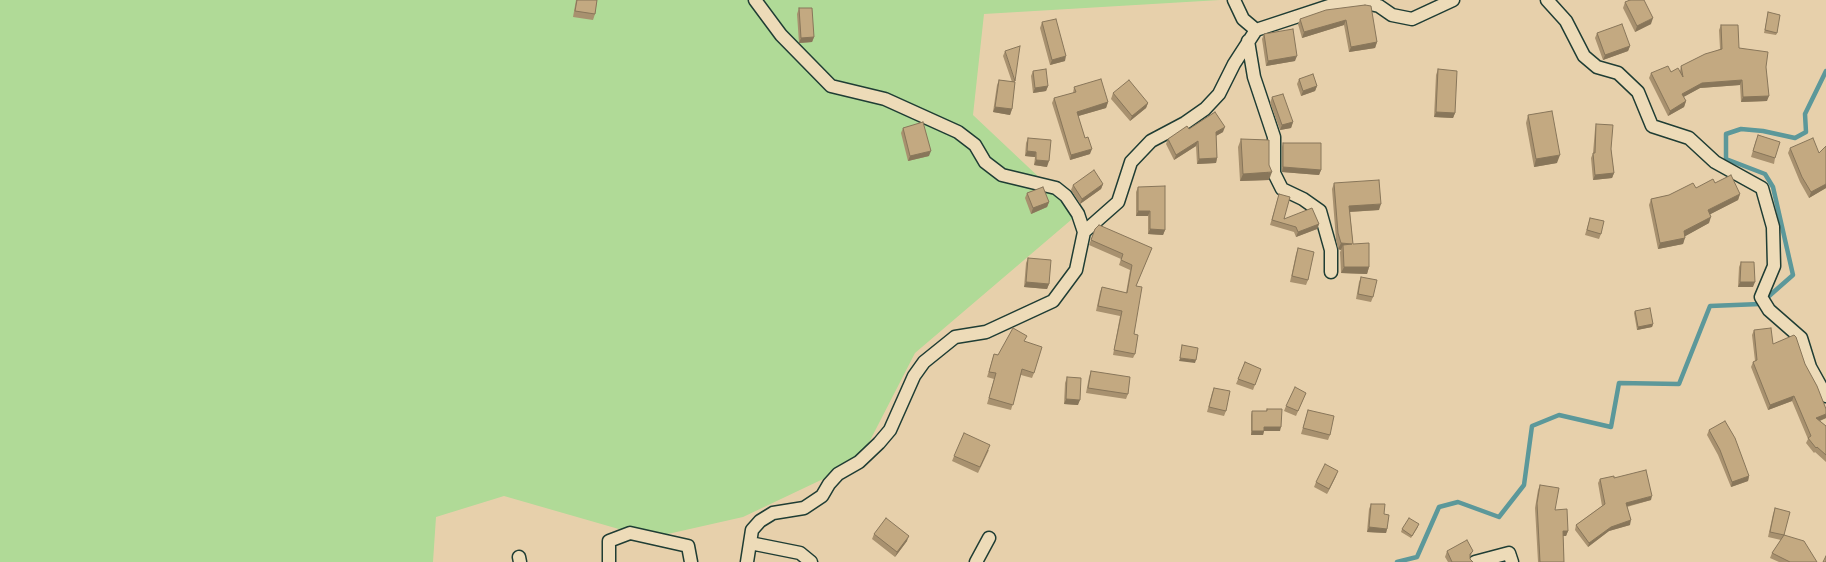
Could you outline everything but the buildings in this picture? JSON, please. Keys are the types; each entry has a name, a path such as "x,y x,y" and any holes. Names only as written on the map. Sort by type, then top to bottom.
{"street":[{"path":"747,562 752,530 760,520 773,513 804,508 822,496 829,484 838,474 859,462 879,443 890,430 914,376 924,362 955,337 986,332 1053,301 1076,270 1084,232 1078,214 1066,196 1056,188 1002,175 985,162 975,145 958,132 885,98 831,86 781,36 755,0"},
{"path":"1234,0 1243,19 1256,30"},
{"path":"1084,232 1118,202 1131,162 1151,141 1185,123 1205,109 1219,94 1248,41 1256,30 1332,5 1356,1 1379,6 1392,15 1412,19 1453,0"},
{"path":"1547,0 1566,21 1584,56 1597,67 1618,72 1638,92 1652,126 1689,138 1715,162 1762,188 1773,227 1774,266 1761,297 1769,310 1801,338 1810,366 1826,396"},
{"path":"1248,41 1254,76 1274,137 1274,173 1282,189 1303,199 1320,211 1331,250 1331,272"},
{"path":"609,562 609,542 630,532 688,546 691,562"},
{"path":"976,562 989,538"},
{"path":"750,543 800,553 811,562"},
{"path":"1475,562 1509,553 1512,562"}],"green space":[{"path":"0,0 1220,0 984,14 973,115 1078,214 915,353 859,462 743,517 650,538 504,496 436,517 433,562 0,562"}],"waterway":[{"path":"1397,562 1417,557 1439,507 1458,502 1499,517 1524,485 1532,426 1559,415 1611,427 1619,383 1679,384 1710,306 1760,304 1793,275 1773,187 1765,174 1726,159 1726,134 1741,129 1763,131 1795,138 1806,132 1805,114 1826,71"}]}
